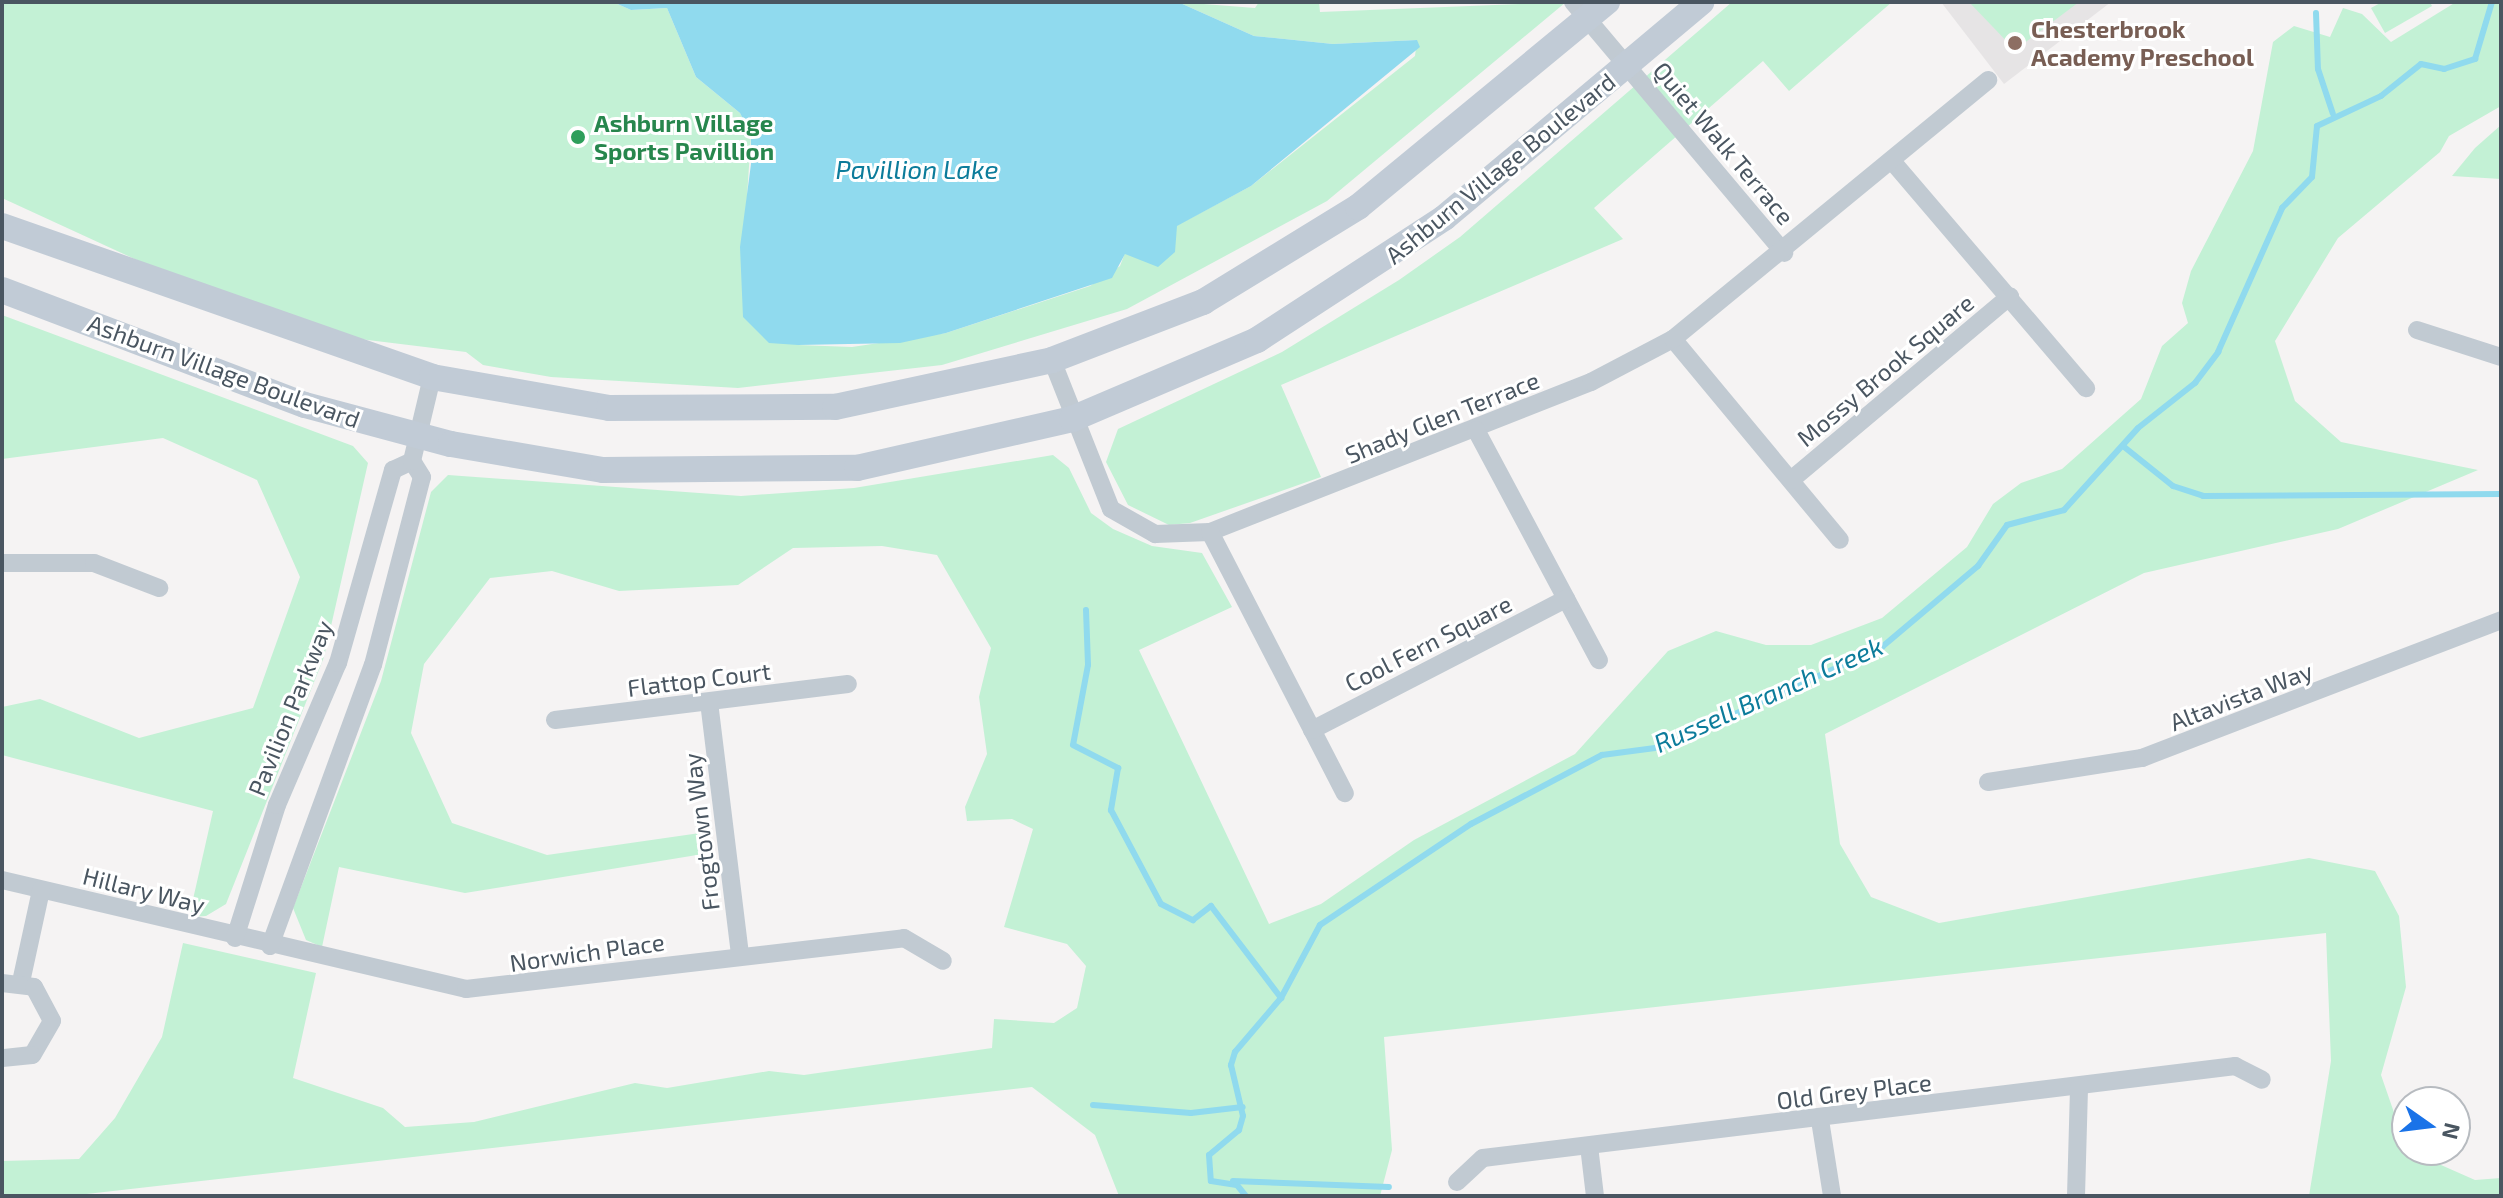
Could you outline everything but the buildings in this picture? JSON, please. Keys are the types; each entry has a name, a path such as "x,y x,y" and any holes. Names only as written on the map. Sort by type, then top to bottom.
{"main road":[{"path":"2,226 432,377 609,408 742,412 895,397 1052,360 1203,302 1315,237 1418,162 1580,11 1607,2"},
{"name":"Ashburn Village Boulevard","path":"2,290 415,449 603,470 796,472 882,463 1072,419 1230,353 1349,286 1444,218 1701,2"}],"street":[{"name":"Quiet Walk Terrace","path":"1580,11 1784,253"},
{"name":"Shady Glen Terrace","path":"1052,360 1072,419 1111,509 1171,538 1210,532 1476,430 1673,339 1784,253 1988,80"},
{"name":"Mossy Brook Square","path":"1892,161 2086,388"},
{"name":"Mossy Brook Square","path":"1791,480 2010,296"},
{"path":"2417,330 2501,357"},
{"name":"Mossy Brook Square","path":"1673,339 1840,540"},
{"path":"270,946 309,821 373,665 422,477 415,449 432,377"},
{"path":"1476,430 1599,660"},
{"name":"Pavilion Parkway","path":"235,938 277,805 338,663 393,470 415,449"},
{"path":"1210,532 1345,793"},
{"path":"2,563 94,563 159,588"},
{"name":"Cool Fern Square","path":"1312,730 1566,599"},
{"name":"Altavista Way","path":"1988,782 2156,754 2501,620"},
{"name":"Flattop Court","path":"555,720 848,684"},
{"name":"Frogtown Way","path":"709,702 740,956"},
{"name":"Hillary Way","path":"2,880 235,938"},
{"path":"21,982 41,890"},
{"name":"Norwich Place","path":"235,938 466,989 904,938 943,961"},
{"path":"2,983 21,982 44,996 50,1035 32,1055 2,1058"},
{"name":"Old Grey Place","path":"1457,1182 1483,1158 1820,1120 2235,1066 2262,1080"},
{"path":"2076,1196 2079,1087"},
{"path":"1820,1120 1832,1196"},
{"path":"1589,1146 1595,1196"}],"shaded area":[{"name":"Chesterbrook Academy Preschool","path":"1941,2 2111,2 2004,84"}],"green space":[{"name":"Ashburn Village Sports Pavillion","path":"2,2 613,2 631,10 667,8 696,77 740,113 751,135 742,275 798,345 852,347 946,333 1090,286 1120,266 1125,253 1251,186 1415,56 1417,40 1333,44 1254,36 1178,2 1255,8 1259,2 1319,2 1320,12 1566,2 1327,201 1127,309 942,365 738,388 551,377 483,365 466,352 335,336 152,267 2,198"},
{"path":"1732,2 1892,2 1789,91 1763,61 1594,208 1623,239 1281,385 1321,477 1190,523 1169,525 1128,505 1106,462 1118,429 1282,352 1399,280 1460,237"},
{"path":"1969,2 2079,2 2015,50"},
{"path":"2382,2 2430,2 2432,6 2385,33 2371,8"},
{"path":"2456,2 2501,2 2501,106 2449,136 2440,152 2338,238 2275,341 2295,401 2341,442 2478,470 2338,529 2144,573 1825,734 1840,844 1871,897 1939,923 2309,858 2375,871 2399,916 2406,987 2381,1075 2391,1104 2391,1166 2443,1166 2475,1180 2501,1178 2501,1196 2309,1196 2331,1061 2326,933 1384,1037 1392,1150 1380,1196 1119,1196 1095,1135 1032,1087 69,1196 2,1196 2,1161 79,1159 115,1118 162,1037 183,943 316,973 293,1078 383,1108 405,1127 474,1122 635,1083 667,1088 769,1071 804,1075 992,1048 994,1019 1054,1023 1077,1008 1086,966 1067,944 1004,927 1033,829 1012,819 967,821 965,807 987,754 979,697 991,648 937,555 882,546 793,548 738,585 619,591 552,571 490,578 424,664 411,733 452,823 547,855 700,833 703,854 465,893 339,867 322,947 306,940 293,908 381,681 431,492 448,475 741,496 854,488 1053,455 1069,468 1091,513 1113,529 1152,546 1202,553 1232,607 1139,650 1269,924 1321,904 1414,840 1575,754 1668,651 1716,631 1766,645 1811,645 1882,618 1967,547 1993,504 2021,483 2062,469 2141,399 2162,346 2188,323 2182,303 2191,271 2253,151 2273,42 2294,26 2330,37 2343,8 2362,14 2391,42"},
{"path":"2501,125 2501,179 2452,176 2475,148"},
{"path":"2,315 353,446 368,463 324,657 226,904 206,916 189,917 213,811 2,755 2,707 40,699 139,738 253,708 300,577 257,480 163,438 2,459"}],"water":[{"name":"Pavillion Lake","path":"613,2 1178,2 1254,36 1333,44 1417,40 1420,47 1251,186 1177,226 1175,252 1158,267 1125,254 1112,278 946,333 900,343 798,345 769,343 743,317 740,247 751,164 751,135 740,113 696,77 667,8 631,10"}],"waterway":[{"name":"Russell Branch Creek","path":"1281,998 1320,925 1471,824 1602,755 1662,747 1882,647 1978,566 2007,525 2064,510 2138,428 2195,383 2218,352 2282,208 2312,177 2317,126 2381,96 2421,64 2444,69 2475,59 2492,2"},
{"path":"2316,13 2318,69 2333,114"},
{"path":"2123,446 2173,486 2203,496 2501,494"},
{"path":"1086,610 1088,665 1073,745 1118,768 1111,810 1161,904 1193,920 1211,906 1281,998 1235,1052 1231,1065 1243,1116 1239,1130 1209,1155 1211,1181 1237,1185 1246,1196"},
{"path":"1093,1105 1191,1113 1243,1107"},
{"path":"1233,1181 1389,1187"}],"place":[{"name":"Chesterbrook Academy Preschool","path":"2015,43"},
{"name":"Ashburn Village Sports Pavillion","path":"578,137"}]}
